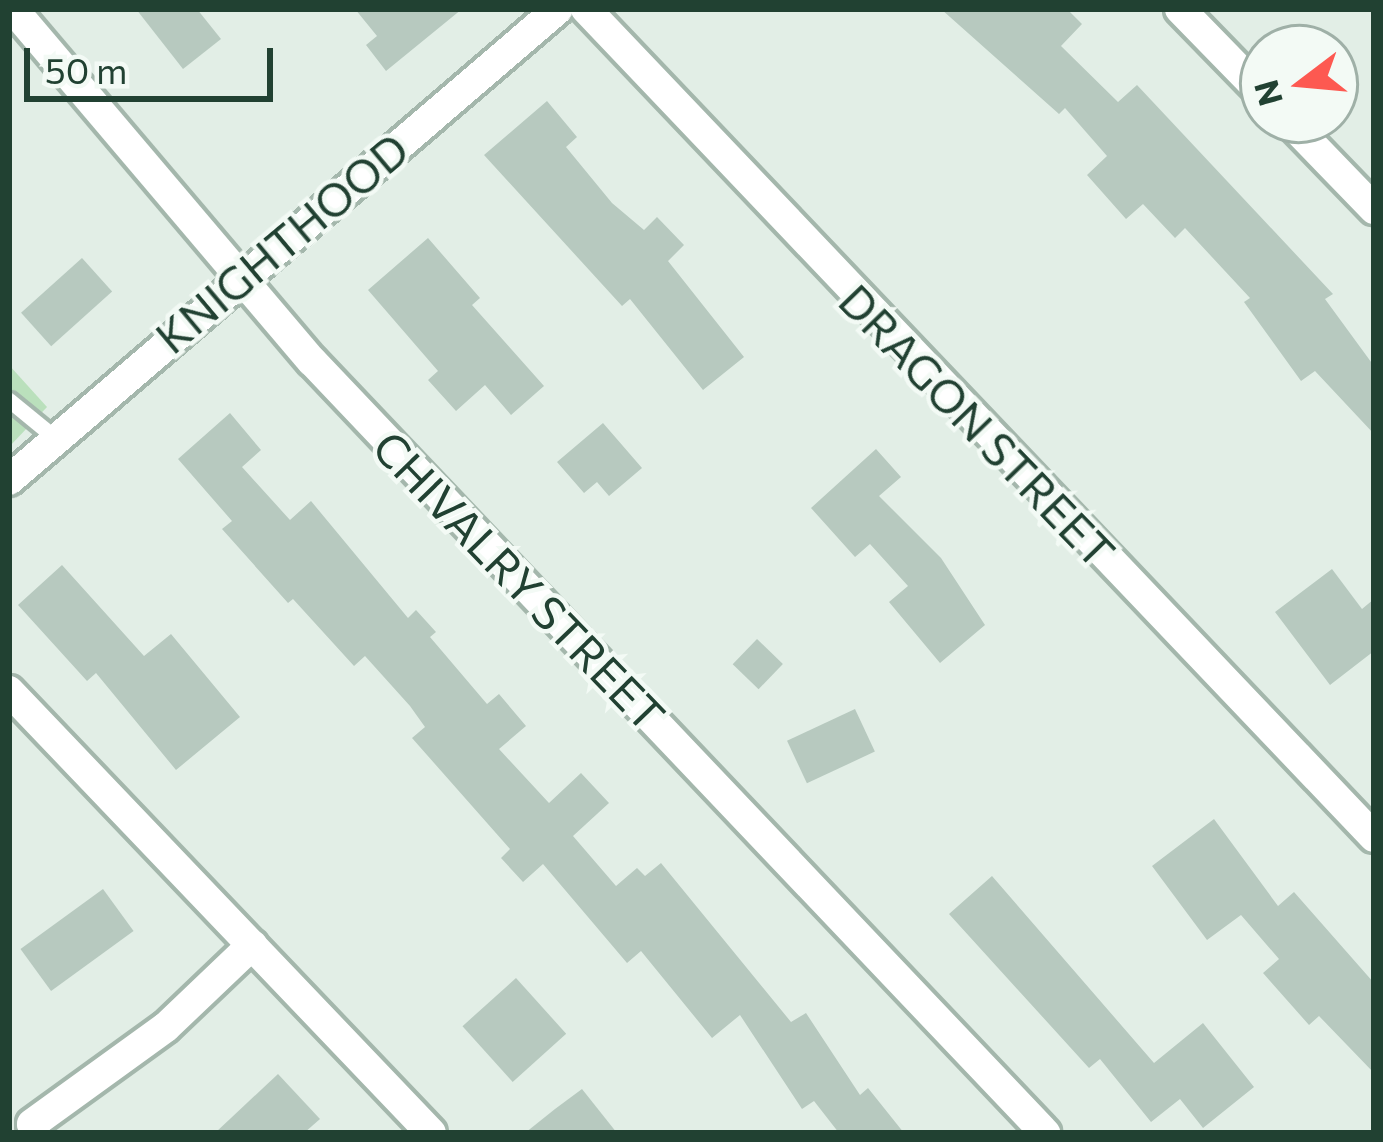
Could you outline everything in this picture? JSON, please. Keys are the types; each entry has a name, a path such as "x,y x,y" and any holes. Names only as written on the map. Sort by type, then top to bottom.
{"street":[{"name":"CHIVALRY STREET","path":"13,9 238,277 1045,1133"},
{"name":"KNIGHTHOOD","path":"9,480 53,436 238,277 558,9"},
{"name":"DRAGON STREET","path":"586,9 1374,836"},
{"path":"1180,9 1239,69"},
{"path":"1311,144 1374,209"},
{"path":"9,691 431,1133"},
{"path":"34,1133 32,1124 166,1027 252,945"}],"lane":[{"path":"9,400 53,436"}],"green space":[{"path":"9,365 47,407 9,447"}],"building":[{"path":"136,9 197,9 221,39 183,69"},
{"path":"355,9 462,9 386,71 366,45 377,36"},
{"path":"941,9 1067,9 1082,24 1061,46 1118,102 1137,85 1333,294 1325,299 1374,366 1374,434 1315,371 1301,381 1244,302 1250,298 1185,228 1175,238 1143,204 1126,219 1087,175 1107,156 1065,108 1059,114"},
{"path":"547,101 577,137 566,147 612,203 644,230 657,217 684,245 668,261 744,357 703,390 630,299 622,306 484,155"},
{"path":"428,238 480,298 472,305 544,386 511,415 485,385 456,411 428,380 438,371 368,290"},
{"path":"82,258 112,291 51,346 21,313"},
{"path":"230,413 261,450 242,467 290,520 311,501 408,618 416,610 436,632 430,637 487,704 499,694 526,726 499,749 549,803 581,773 609,803 573,836 616,886 637,868 645,876 661,863 791,1022 806,1013 860,1095 868,1088 904,1133 839,1133 814,1101 802,1109 740,1015 712,1038 641,951 627,963 543,864 523,882 501,858 510,849 412,738 425,727 410,706 365,656 354,666 293,599 288,603 222,529 232,521 178,459"},
{"path":"603,423 642,468 609,496 597,482 584,493 557,462"},
{"path":"876,449 901,477 879,496 941,558 985,625 940,663 889,602 908,586 870,544 855,557 811,508"},
{"path":"62,565 144,656 171,634 240,717 176,770 96,673 87,681 18,605"},
{"path":"1332,569 1362,609 1374,599 1374,651 1330,685 1275,612"},
{"path":"757,639 783,664 759,689 733,664"},
{"path":"855,709 875,752 807,783 787,741"},
{"path":"1214,819 1278,906 1294,892 1374,983 1374,1073 1319,1016 1309,1025 1263,973 1279,959 1241,915 1207,940 1152,866"},
{"path":"992,876 1154,1063 1203,1023 1254,1087 1203,1128 1180,1099 1151,1122 1100,1059 1089,1068 949,914"},
{"path":"103,889 134,931 51,991 20,949"},
{"path":"516,978 566,1034 513,1082 462,1026"},
{"path":"278,1074 320,1119 304,1133 215,1133"},
{"path":"582,1089 617,1133 525,1133 555,1109"}]}
